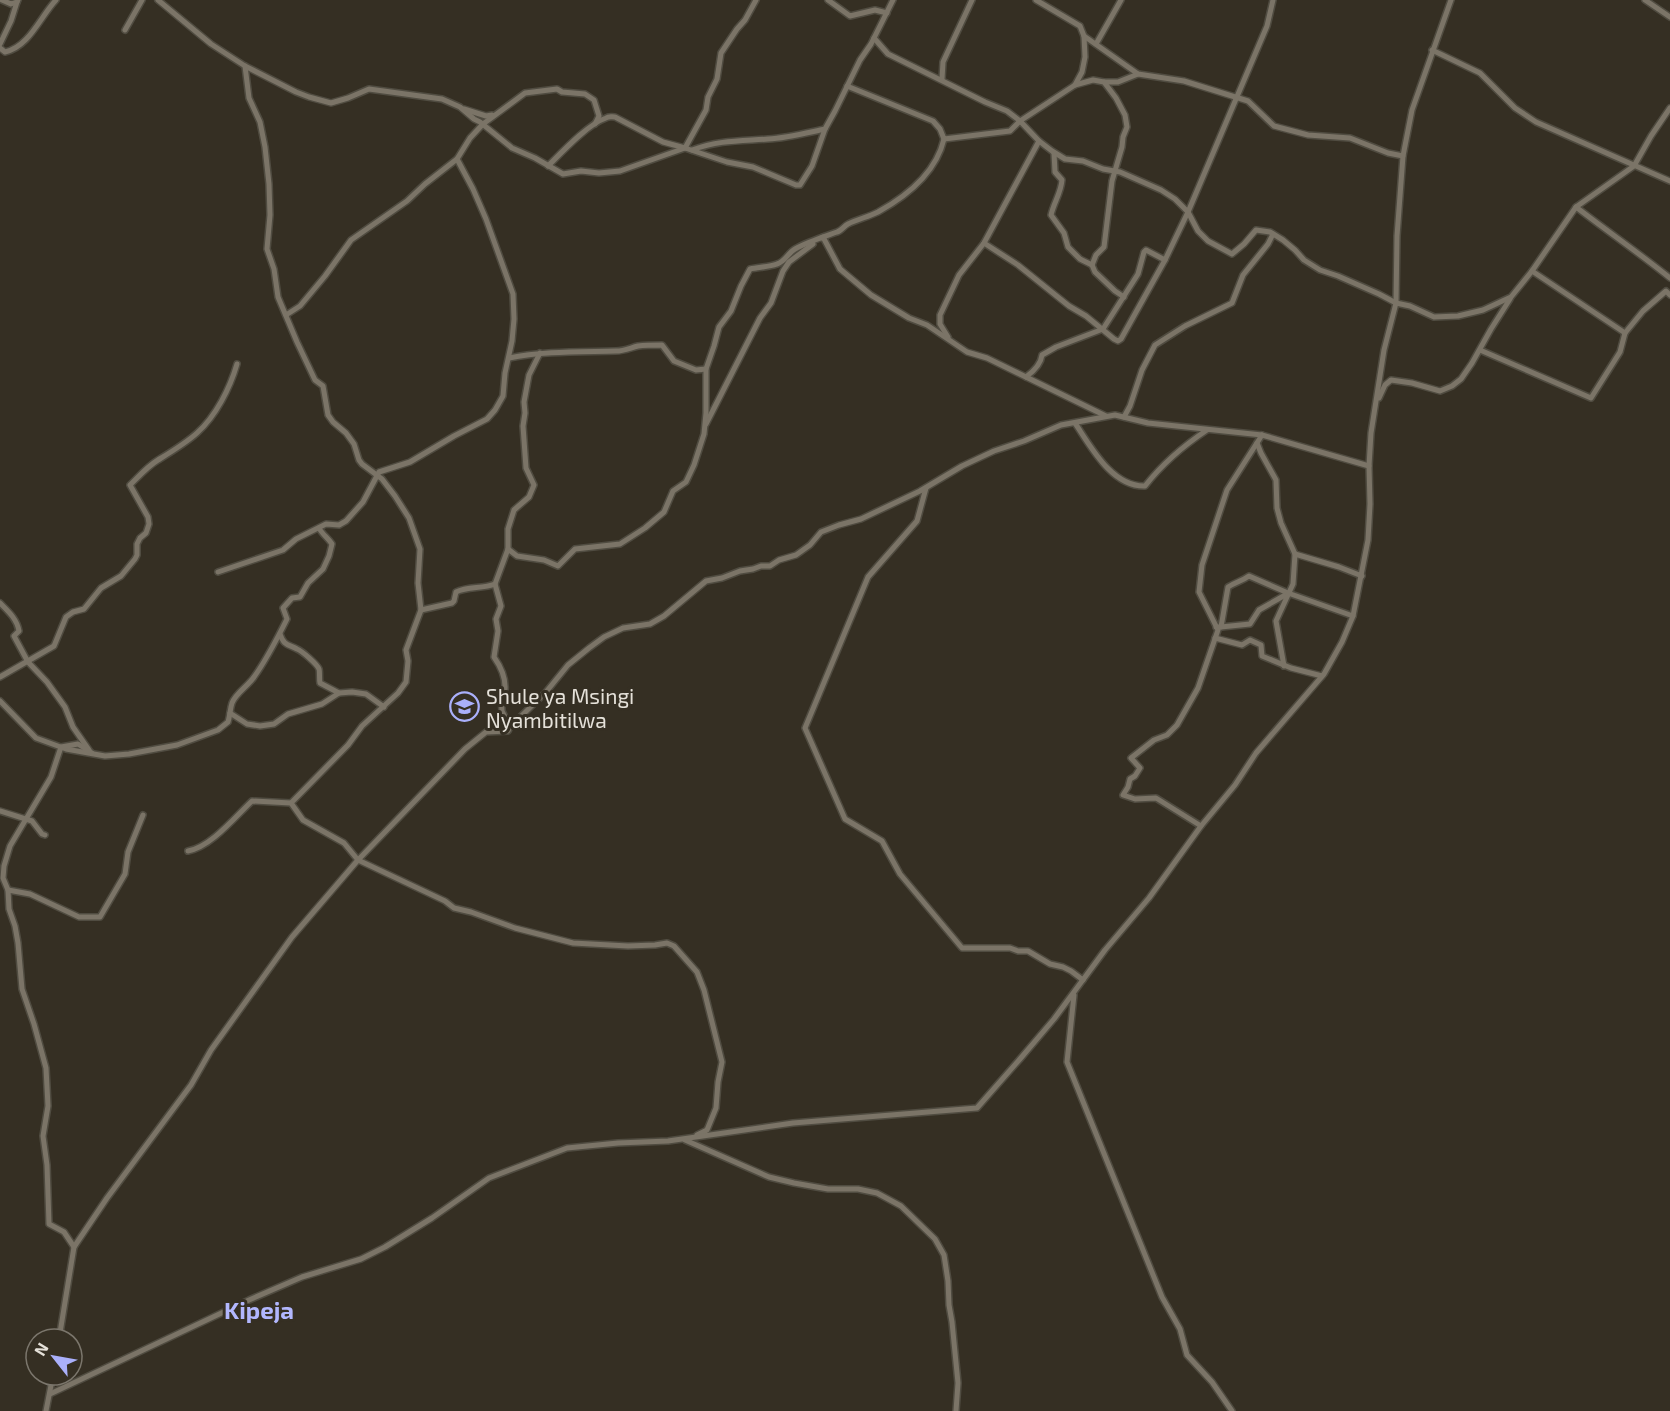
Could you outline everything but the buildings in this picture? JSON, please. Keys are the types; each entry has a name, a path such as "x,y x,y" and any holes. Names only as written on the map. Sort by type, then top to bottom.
{"street":[{"path":"2,0 11,4 17,1"},
{"path":"17,1 0,46 5,52 12,51 27,38 56,0"},
{"path":"125,30 142,0"},
{"path":"158,0 211,44 245,66 309,97 331,103 369,89 442,99 486,116 493,115"},
{"path":"459,107 512,148 563,174 581,171 599,173 620,171 685,148 706,110 708,97 717,79 721,53 736,29 745,20 756,0"},
{"path":"828,0 850,16 875,10 886,13"},
{"path":"548,166 565,149 608,116 615,117 663,142 727,162 753,167 800,185 812,166 825,129 892,0"},
{"path":"942,80 942,62 972,0"},
{"path":"1036,0 1080,26 1084,36 1085,57 1082,72 1075,85"},
{"path":"1096,44 1121,0"},
{"path":"984,243 1018,265 1114,339 1118,341 1121,339 1165,260 1188,212 1267,26 1273,0"},
{"path":"50,1394 249,1300 302,1277 361,1259 432,1218 489,1178 567,1148 668,1141 793,1123 977,1108 1020,1059 1074,993 1104,950 1149,898 1201,826 1235,785 1256,753 1322,676 1342,642 1353,616 1368,540 1371,433 1384,350 1396,303 1397,236 1403,156 1412,110 1451,0"},
{"path":"1645,0 1670,17"},
{"path":"1084,36 1138,74 1184,81 1248,101 1274,126 1308,135 1350,138 1388,153 1403,156"},
{"path":"874,38 888,54 1007,111 1039,141 1065,159 1083,161 1103,169 1120,172 1161,190 1175,199 1188,212 1198,231 1208,241 1232,254 1256,230 1273,234 1320,270 1434,317 1458,316 1483,310 1511,297"},
{"path":"1432,50 1480,73 1515,108 1536,122 1670,181"},
{"path":"188,851 203,846 216,836 252,801 291,803 348,745 362,726 398,693 406,682 408,661 406,650 420,610 418,583 420,549 409,518 382,479 362,464 354,444 328,415 323,386 315,380 278,297 274,269 267,249 270,215 266,156 260,122 249,98 245,66"},
{"path":"944,139 1010,131 1020,121 1075,85 1093,80 1118,82 1138,74"},
{"path":"1092,265 1096,255 1104,247 1114,171 1127,127 1125,115 1104,82"},
{"path":"508,549 517,556 544,560 558,566 575,549 621,544 664,512 673,491 686,482 694,465 705,427 706,369 719,327 731,311 750,269 778,264 785,260 793,250 838,232 847,225 894,203 913,189 934,164 942,149 944,139 940,129 933,122 847,86"},
{"path":"286,315 300,306 351,240 407,201 424,184 457,159 481,123 525,93 557,89 562,92 585,94 594,100 599,116 595,124"},
{"path":"1377,404 1385,385 1391,380 1440,391 1461,379 1511,297 1532,271 1576,207 1634,166 1670,108"},
{"path":"692,150 709,144 741,139 769,139 825,129"},
{"path":"949,339 940,324 940,315 959,275 984,243 1039,141"},
{"path":"1054,153 1054,172 1062,180 1051,215 1064,233 1068,247 1080,259 1092,265 1095,272 1124,297"},
{"path":"218,572 283,550 296,539 326,524 339,525 346,521 363,502 379,472 410,462 487,419 504,396 505,373 514,320 513,294 486,219 457,159"},
{"path":"1576,207 1670,278"},
{"path":"1124,417 1142,370 1155,345 1185,326 1232,303 1243,275 1268,244 1273,234"},
{"path":"823,237 840,269 855,283 890,308 927,325 967,352 987,357 1107,416"},
{"path":"705,427 760,318 771,303 783,271 789,262 823,237"},
{"path":"1026,377 1041,360 1042,355 1102,329 1138,274 1144,252 1148,250 1165,260"},
{"path":"1532,271 1625,333"},
{"path":"1480,350 1591,398 1620,352 1625,333 1642,311 1666,291 1670,295"},
{"path":"509,358 540,353 616,351 628,350 636,346 662,345 674,361 696,370 706,369"},
{"path":"510,727 502,711 501,694 505,690 505,681 500,665 494,657 498,631 496,620 501,606 495,584 508,549 508,529 514,510 529,496 534,485 526,468 524,402 529,375 540,353"},
{"path":"0,677 54,646 66,617 84,609 100,588 121,576 135,559 137,544 146,533 149,524 148,517 130,485 157,460 170,454 196,434 221,400 233,378 237,364"},
{"path":"61,1327 74,1247 107,1198 191,1085 211,1050 292,937 358,860 465,749 486,732 508,732 510,727 546,692 568,665 604,638 623,628 650,624 664,616 706,581 761,566 770,566 779,560 796,555 810,545 821,532 861,519 926,488 962,466 1061,425 1115,415 1148,423 1262,435 1369,466"},
{"path":"1075,423 1102,464 1133,486 1145,486 1181,448 1208,429"},
{"path":"1219,627 1199,592 1202,565 1227,490 1262,435"},
{"path":"1257,442 1276,480 1277,508 1294,554 1293,584 1276,621 1284,666"},
{"path":"926,488 917,522 868,577 805,728 845,819 882,841 900,874 962,948 1010,948 1028,951 1039,959 1071,971 1083,980"},
{"path":"0,701 36,738 61,747 105,756 177,745 218,730 228,722 231,704 235,697 252,681 280,633 287,619 283,608 292,598 300,597 308,582 323,569 332,544 319,528"},
{"path":"1294,554 1362,576"},
{"path":"1201,826 1156,798 1135,799 1123,795 1130,779 1140,768 1131,758 1154,740 1167,735 1177,725 1198,688 1219,627 1228,587 1237,580 1249,576 1288,593 1353,616"},
{"path":"420,610 452,603 456,592 461,589 486,588 495,584"},
{"path":"1219,627 1250,624 1259,610 1288,593"},
{"path":"0,603 18,625 19,631 15,636 28,662 65,707 73,727 92,753"},
{"path":"280,633 287,646 298,649 319,669 320,683 339,693"},
{"path":"1215,638 1242,645 1250,640 1261,645 1262,656 1284,666 1322,676"},
{"path":"230,713 247,724 260,726 274,724 288,714 322,704 339,693 352,692 366,694 384,707"},
{"path":"61,747 51,777 10,846 3,878 8,890 9,909 18,943 22,989 46,1068 48,1106 44,1136 49,1224 64,1232 74,1247"},
{"path":"291,803 303,820 344,843 358,860 445,901 454,908 515,928 582,945 642,946 668,943 674,946 697,972 723,1062 718,1082 716,1108 707,1130 692,1138"},
{"path":"0,811 35,823 45,835"},
{"path":"8,890 30,894 79,917 100,917 125,874 128,852 143,815"},
{"path":"0,867 6,858"},
{"path":"1074,993 1067,1062 1162,1297 1180,1329 1187,1355 1212,1382 1232,1411"},
{"path":"675,1139 695,1144 769,1177 828,1189 858,1189 878,1193 901,1206 935,1239 944,1255 958,1383 956,1411"},
{"path":"46,1411 51,1387"}],"place":[{"name":"Shule ya Msingi Nyambitilwa","path":"465,707"}],"district":[{"name":"Kipeja","path":"259,1309"}]}
